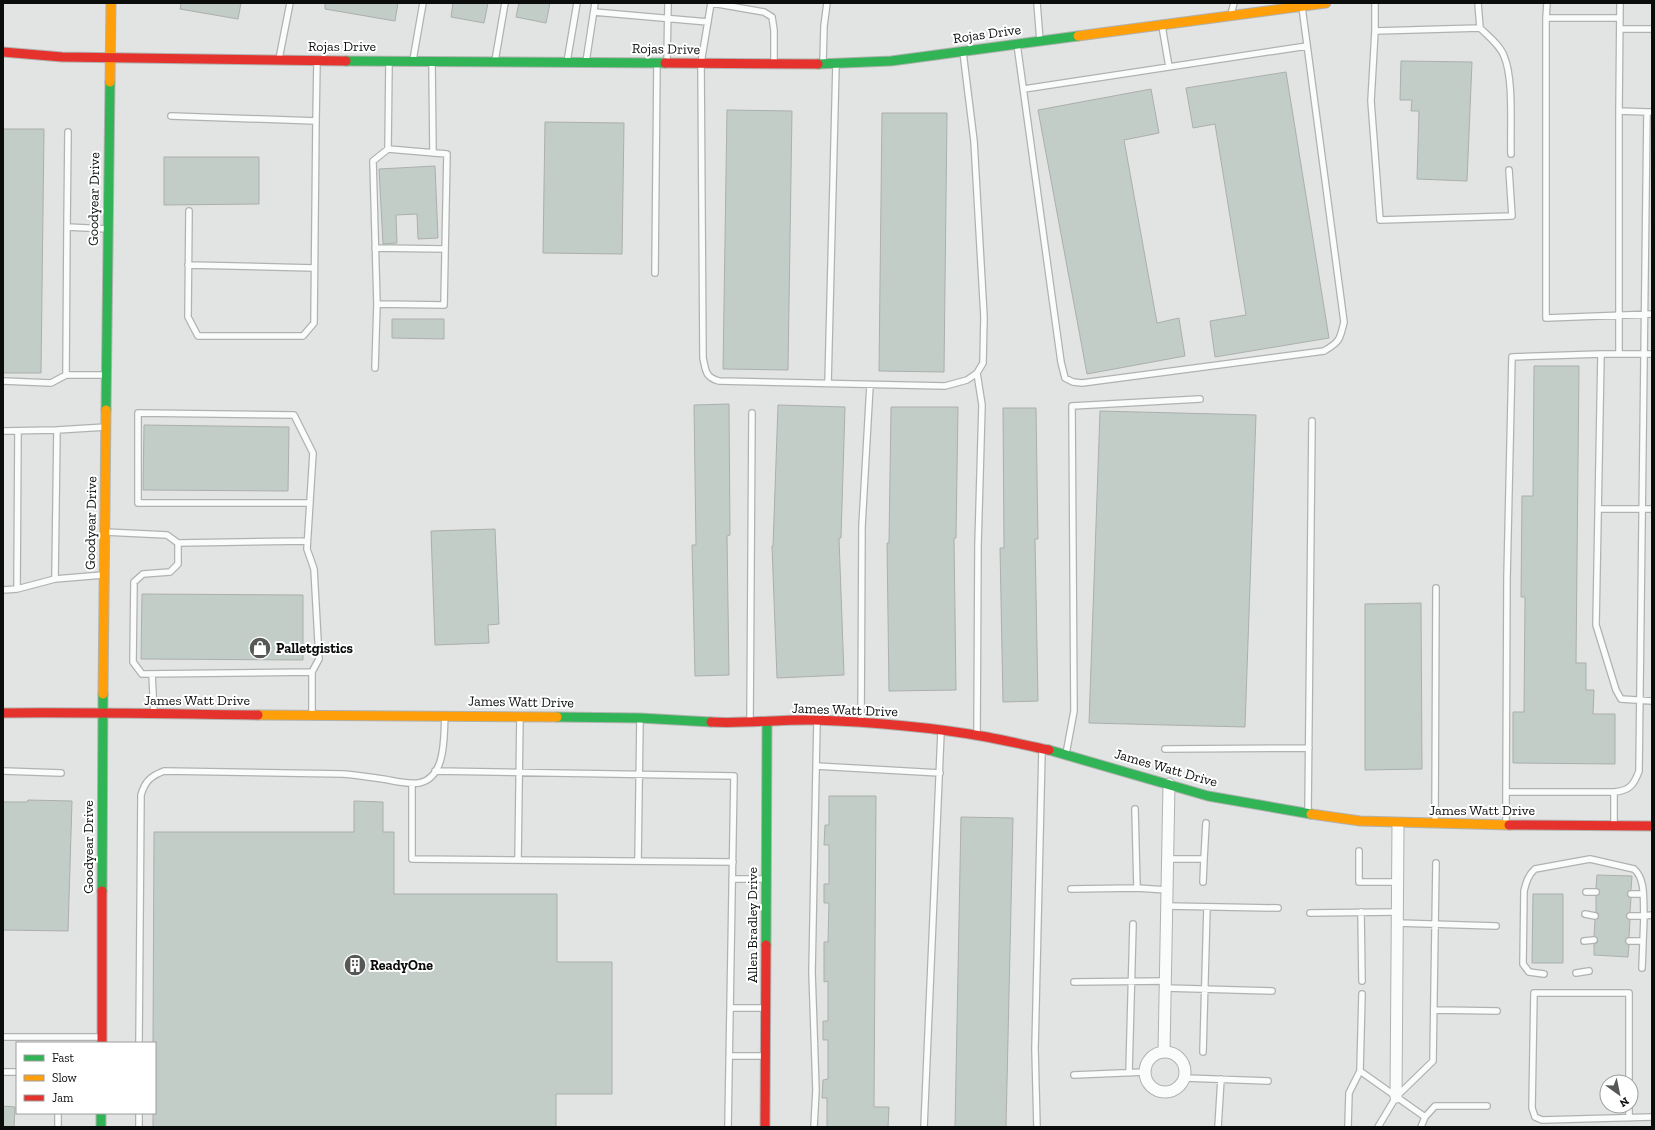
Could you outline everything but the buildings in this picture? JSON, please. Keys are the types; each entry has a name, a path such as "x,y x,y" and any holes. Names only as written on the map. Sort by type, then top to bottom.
{"street":[{"name":"Goodyear Drive","path":"102,1040 104,575 111,3"},
{"name":"Rojas Drive","path":"3,52 62,57 279,59 317,61 389,60 823,65 891,62 1017,44 1162,26 1230,16 1268,7 1326,3"},
{"name":"James Watt Drive","path":"3,713 103,712 129,714 445,715 640,718 750,723 817,721 862,723 977,736 1066,754 1208,796 1308,814 1360,821 1398,824 1652,826"},
{"name":"Allen Bradley Drive","path":"765,1127 767,723"},
{"path":"1164,1052 1169,784"},
{"path":"1396,1097 1398,824"},
{"path":"1164,1052 1170,1052 1182,1060 1186,1072 1185,1078 1177,1089 1165,1093 1152,1088 1148,1083 1145,1072 1147,1063 1151,1058 1164,1052"},
{"path":"101,1114 101,1127"}],"lane":[{"path":"279,59 290,3"},
{"path":"413,61 423,3"},
{"path":"496,62 505,3"},
{"path":"567,62 577,3"},
{"path":"586,62 595,3"},
{"path":"655,273 662,63 668,19 668,3"},
{"path":"774,64 774,30 772,17 764,12 712,3 701,63 704,358 706,372 711,379 719,382 945,386 967,380 977,373 983,363 984,317 974,141 963,52"},
{"path":"823,65 824,26 827,3"},
{"path":"1037,3 1040,41"},
{"path":"1230,16 1234,3"},
{"path":"1375,3 1371,100 1380,220 1512,216 1509,170"},
{"path":"1478,3 1480,28 1504,56 1510,83 1511,154"},
{"path":"1547,3 1546,318 1652,314"},
{"path":"1619,354 1620,3"},
{"path":"1017,44 1065,378 1073,382 1082,383 1324,351 1336,344 1341,334 1344,322 1307,46 1304,5"},
{"path":"594,12 708,22"},
{"path":"1546,18 1620,18"},
{"path":"1162,26 1169,67"},
{"path":"1375,31 1480,28"},
{"path":"1620,29 1652,29"},
{"path":"1024,89 1307,46"},
{"path":"388,149 389,60"},
{"path":"189,210 188,317 198,336 303,336 314,324 317,61"},
{"path":"432,61 433,153"},
{"path":"828,384 836,64"},
{"path":"1506,792 1623,792 1630,789 1636,782 1639,771 1645,354 1644,314 1650,112 1619,111"},
{"path":"171,116 316,120"},
{"path":"66,375 68,132"},
{"path":"375,368 376,304 374,161 388,149 447,154 444,304 376,304"},
{"path":"67,227 108,228"},
{"path":"375,248 444,249"},
{"path":"188,264 314,268"},
{"path":"1601,354 1596,625 1616,690 1621,699 1652,701"},
{"path":"1506,824 1507,578 1512,357 1652,354"},
{"path":"977,373 982,405 978,545 977,736"},
{"path":"3,381 51,383 66,375 106,375"},
{"path":"862,723 862,526 870,385"},
{"path":"1066,754 1074,711 1072,406 1200,399"},
{"path":"310,503 138,502 138,413 294,415 313,454 310,503 307,541 307,549 314,569 319,659 312,672 312,714"},
{"path":"750,723 752,413"},
{"path":"1308,814 1312,421"},
{"path":"3,431 106,427"},
{"path":"55,579 57,430"},
{"path":"17,589 18,431"},
{"path":"1598,509 1652,509"},
{"path":"105,532 167,535 178,543 307,541"},
{"path":"178,543 178,564 170,572 143,574 134,582 133,662 142,674 312,672"},
{"path":"3,590 17,589 55,579 104,575"},
{"path":"1435,824 1436,588"},
{"path":"152,674 154,714"},
{"path":"139,1042 141,795 145,783 154,775 164,771 343,774 412,784 427,780 435,771 440,762 443,746 445,715"},
{"path":"518,860 520,716"},
{"path":"638,862 640,718"},
{"path":"814,1127 816,1090 812,972 817,721"},
{"path":"924,1127 942,731"},
{"path":"1165,749 1309,748"},
{"path":"1037,1127 1035,1041 1042,749"},
{"path":"816,766 940,773"},
{"path":"3,771 61,773"},
{"path":"435,771 734,776 728,1127"},
{"path":"412,784 412,859 733,862"},
{"path":"1614,792 1614,826"},
{"path":"1134,809 1137,888"},
{"path":"1203,882 1206,823"},
{"path":"1359,851 1359,882 1398,882"},
{"path":"1168,860 1204,859"},
{"path":"1544,974 1529,972 1523,964 1524,891 1528,878 1534,869 1590,859 1634,869 1639,874 1642,882 1644,916 1642,968"},
{"path":"1378,1127 1396,1097 1433,1061 1436,864"},
{"path":"732,879 766,879"},
{"path":"1071,889 1137,888 1167,890"},
{"path":"1586,892 1596,892"},
{"path":"1631,894 1643,894"},
{"path":"1167,906 1278,908"},
{"path":"1203,1052 1207,907"},
{"path":"1310,913 1361,912 1435,923 1496,926"},
{"path":"1361,912 1362,982"},
{"path":"1585,914 1595,916"},
{"path":"1630,916 1652,915"},
{"path":"1129,1073 1134,924"},
{"path":"1584,941 1594,940"},
{"path":"1629,941 1643,940"},
{"path":"1576,973 1589,971"},
{"path":"1074,982 1131,982 1205,989 1272,991"},
{"path":"1629,1074 1629,993 1534,993 1532,1108 1535,1116 1542,1120 1652,1117"},
{"path":"1348,1126 1349,1093 1360,1071 1362,994"},
{"path":"730,1008 766,1008"},
{"path":"1434,1010 1496,1011"},
{"path":"3,1037 102,1040"},
{"path":"730,1056 766,1056"},
{"path":"1360,1071 1425,1117"},
{"path":"3,1072 16,1072"},
{"path":"1074,1075 1145,1072"},
{"path":"1185,1078 1268,1081"},
{"path":"1218,1127 1221,1080"},
{"path":"1420,1127 1425,1117 1435,1106 1487,1106"},
{"path":"58,1114 58,1127"},
{"path":"139,1114 139,1127"}],"traffic: fast":[{"path":"818,64 891,61 1078,36"},
{"path":"346,61 665,63"},
{"path":"106,410 110,82"},
{"path":"102,891 103,694"},
{"path":"557,717 640,718 711,722"},
{"path":"766,945 767,723"},
{"path":"1049,750 1208,796 1311,814"},
{"path":"101,1114 101,1127"}],"traffic: slow":[{"path":"110,82 111,3"},
{"path":"1078,36 1326,3"},
{"path":"103,694 106,410"},
{"path":"258,715 557,717"},
{"path":"1311,814 1360,821 1509,825"}],"traffic: jam":[{"path":"3,52 62,57 346,61"},
{"path":"665,63 818,64"},
{"path":"3,713 258,715"},
{"path":"711,722 788,720 858,722 966,733 1049,750"},
{"path":"1509,825 1652,826"},
{"path":"102,891 102,1042"},
{"path":"765,1127 766,945"}],"place":[{"name":"Palletgistics","path":"260,648"},
{"name":"ReadyOne","path":"355,965"}]}
